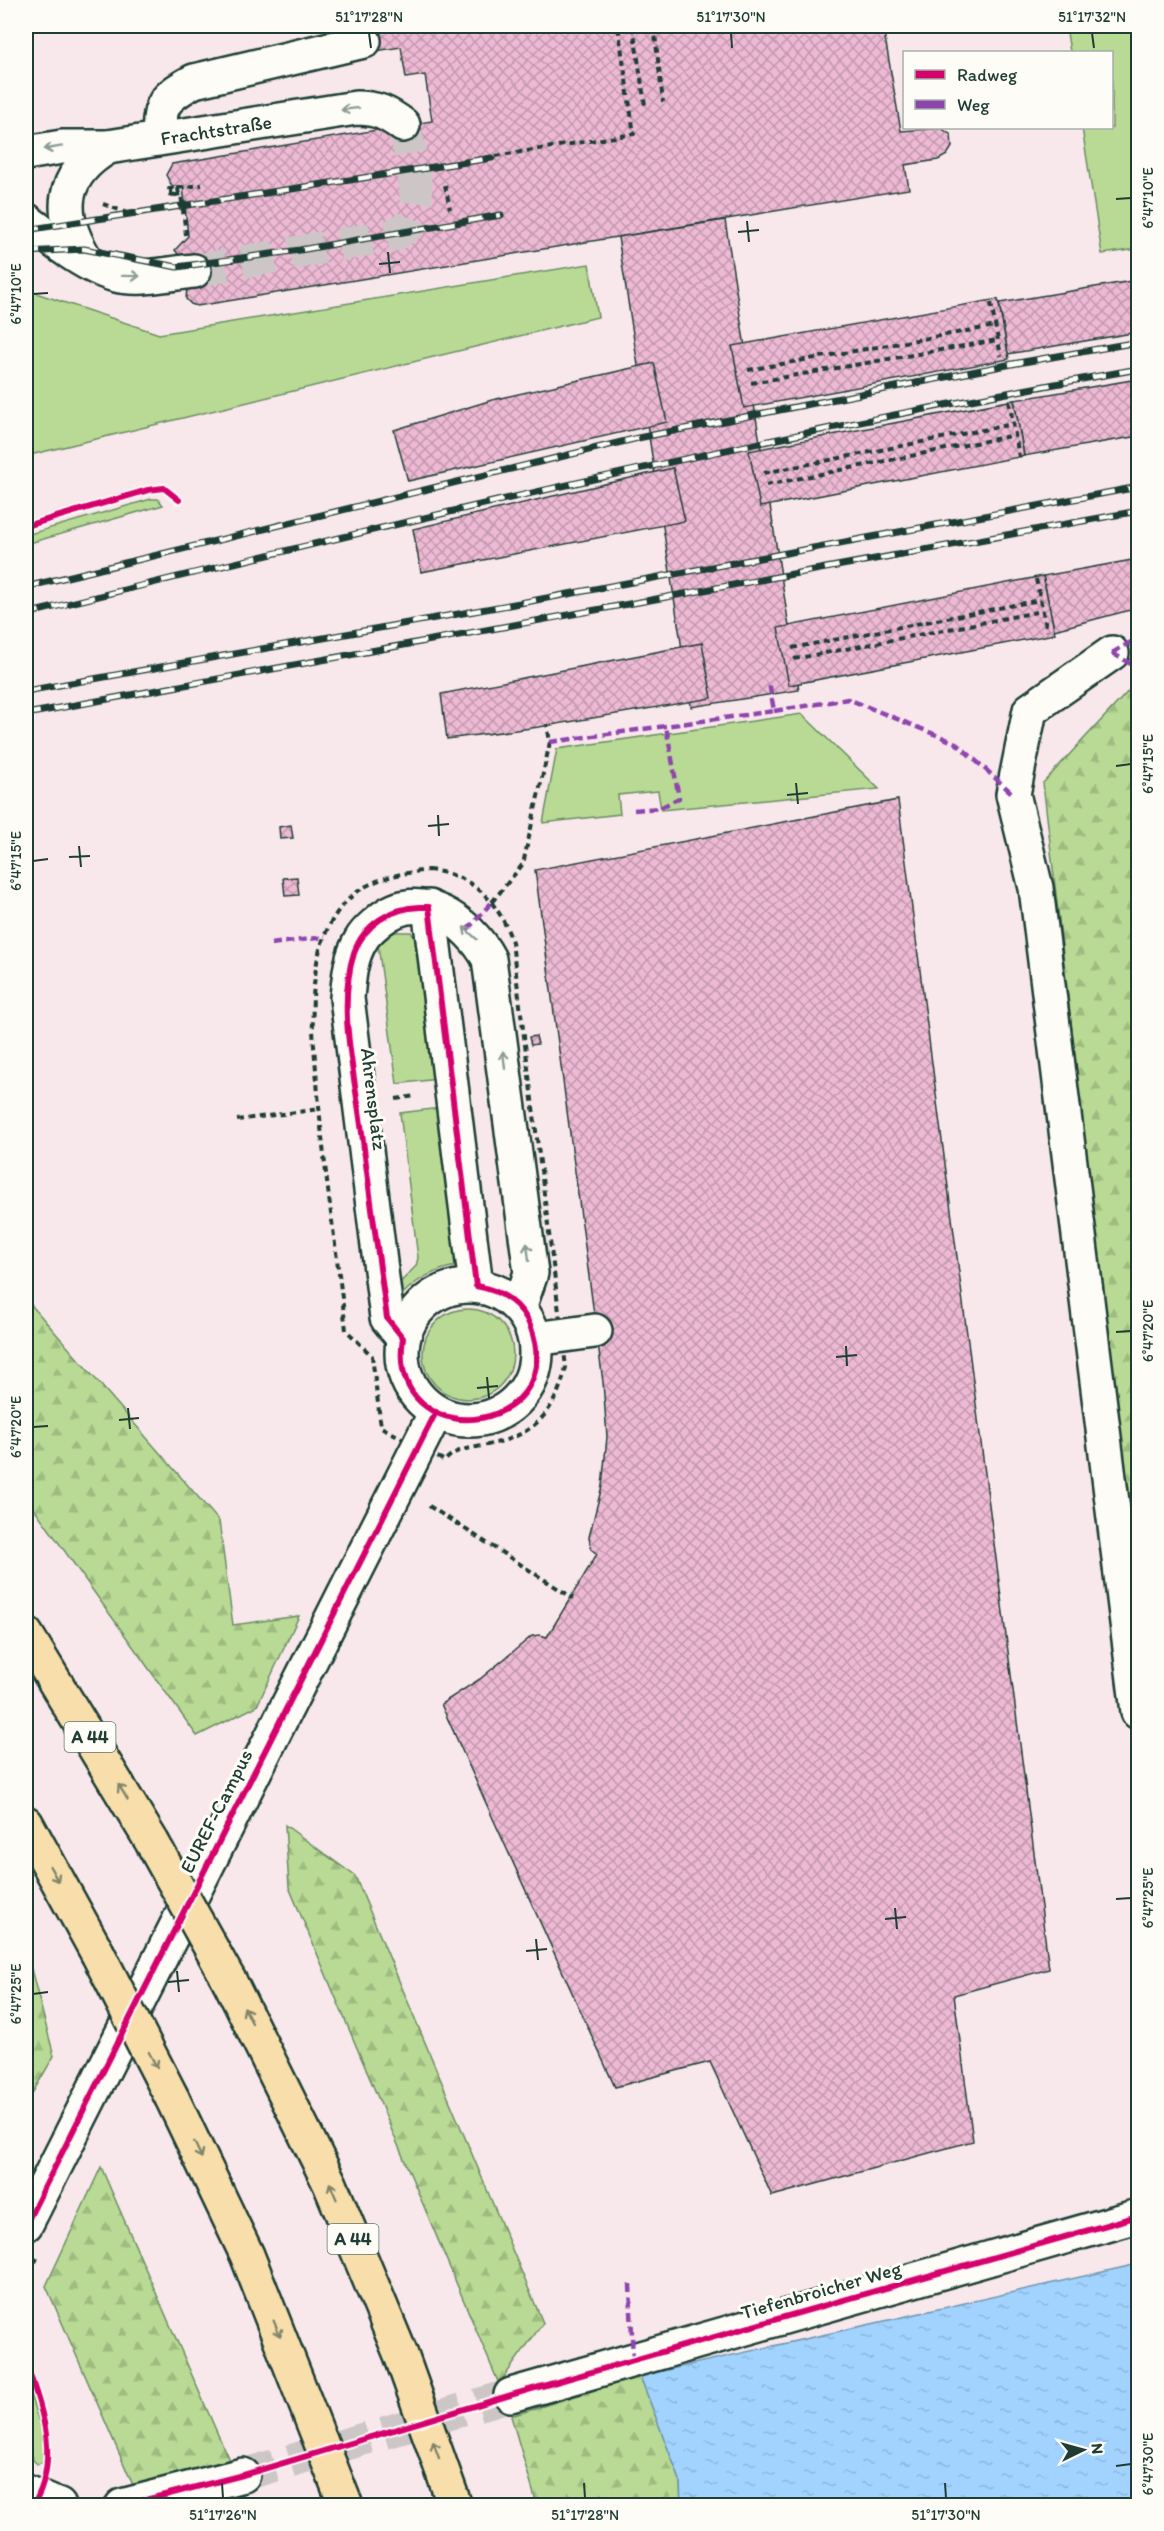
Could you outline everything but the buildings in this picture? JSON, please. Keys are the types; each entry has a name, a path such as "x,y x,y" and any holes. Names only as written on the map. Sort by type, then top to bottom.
{"highway":[{"name":"A 44","path":"26,1634 152,1842 230,1982 330,2184 400,2355 455,2505"},
{"path":"26,1823 97,1952 172,2098 247,2255 346,2505"}],"street":[{"path":"160,137 158,116 171,93 194,81 364,40"},
{"name":"Frachtstraße","path":"26,153 62,147 108,147 160,137 356,108 374,108 386,112 403,125"},
{"path":"86,260 68,228 69,191 79,170 88,159 108,147"},
{"path":"26,220 86,260 116,275 148,276 191,258"},
{"path":"1112,653 1030,710 1014,794 1036,888 1138,1712"},
{"path":"429,908 476,1286"},
{"name":"Ahrensplatz","path":"403,1338 387,1318 347,998 355,952 366,933 386,915 397,910 429,908 452,917 480,942 493,974 531,1273 519,1308"},
{"path":"476,1286 500,1293 519,1308 535,1339 536,1357 533,1374 525,1390 508,1408 490,1418 476,1420 449,1418 436,1412 415,1395 401,1359 403,1338 410,1320 422,1304 438,1293 456,1287 476,1286"},
{"path":"535,1339 595,1331"},
{"name":"EUREF-Campus","path":"26,2224 436,1412"},
{"name":"Tiefenbroicher Weg","path":"511,2395 1138,2216"},
{"path":"122,2505 243,2475"}],"path":[{"path":"69,191 130,214 634,134 618,26"},
{"path":"633,26 645,105"},
{"path":"654,26 663,102"},
{"path":"191,258 181,194 171,196 171,190 178,189 179,194 170,195 169,189 202,185"},
{"path":"445,185 450,209"},
{"path":"991,303 1001,356"},
{"path":"748,370 995,326"},
{"path":"750,383 998,340"},
{"path":"1009,401 1019,457"},
{"path":"764,473 1013,424"},
{"path":"766,485 1015,435"},
{"path":"1036,579 1047,631"},
{"path":"792,648 1040,600"},
{"path":"794,659 1042,611"},
{"path":"492,902 523,864 550,742 547,724"},
{"path":"424,1503 573,1598"},
{"path":"26,2363 46,2428 48,2450 41,2498"}],"green space":[{"path":"1066,26 1138,26 1138,249 1102,254 1082,129 1113,129 1113,51 1070,51"},
{"path":"589,264 598,317 26,456 26,293 33,292 159,334"},
{"path":"151,499 158,499 163,505 26,544 26,535"},
{"path":"1133,686 1138,689 1138,1595 1043,783"},
{"path":"802,714 879,789 661,810 658,791 618,795 620,814 543,823 557,749"},
{"path":"411,932 419,945 437,1079 397,1084 378,945 388,934"},
{"path":"440,1108 458,1266 440,1270 424,1278 409,1288 396,1302 394,1289 416,1266 418,1258 400,1113"},
{"path":"26,1299 219,1521 233,1625 299,1616 257,1706 197,1736 26,1497"},
{"path":"459,1309 477,1309 493,1316 506,1329 513,1345 513,1363 506,1379 493,1392 477,1399 459,1399 443,1392 430,1379 423,1363 423,1345 430,1329 443,1316"},
{"path":"285,1825 355,1876 543,2323 499,2384 289,1887"},
{"path":"26,1950 54,2056 26,2104"},
{"path":"101,2167 229,2460 133,2485 46,2286"},
{"path":"640,2376 680,2480 681,2505 537,2505 511,2416"},
{"path":"26,2382 42,2431 44,2462 37,2464 33,2460 26,2422"},
{"path":"241,2493 246,2505 185,2506"}],"water":[{"path":"1138,2264 1138,2505 681,2505 680,2480 640,2376"}],"tunnel":[{"path":"194,271 394,235 410,224 416,204 416,190 403,125"},
{"path":"243,2475 511,2395"}],"railway":[{"path":"26,230 492,158"},
{"path":"26,252 84,249 177,267 300,250 501,215"},
{"path":"26,587 638,438 1012,364 1138,342"},
{"path":"26,614 580,482 858,422 1138,369"},
{"path":"26,691 531,601 1138,487"},
{"path":"26,714 1138,511"}],"marked path":[{"path":"1112,653 1138,638"},
{"path":"1112,653 1138,668"},
{"path":"550,742 774,711 769,682"},
{"path":"774,711 848,699 956,743 1013,794"},
{"path":"634,810 660,808 679,798 666,726"},
{"path":"467,930 492,902"},
{"path":"271,944 325,937"},
{"path":"630,2284 633,2362"}],"cycle path":[{"path":"26,526 148,490 164,488 179,500"},
{"path":"420,907 429,907 476,1286 502,1294 522,1311 531,1328 536,1365 525,1392 503,1411 475,1419 446,1416 421,1402 405,1376 403,1338 387,1318 348,1039 349,973 359,943 372,926 389,914 420,907"},
{"path":"26,2224 436,1412"},
{"path":"122,2506 243,2475 511,2395 1138,2216"},
{"path":"26,2363 43,2417 47,2452 46,2470 33,2506"}]}
